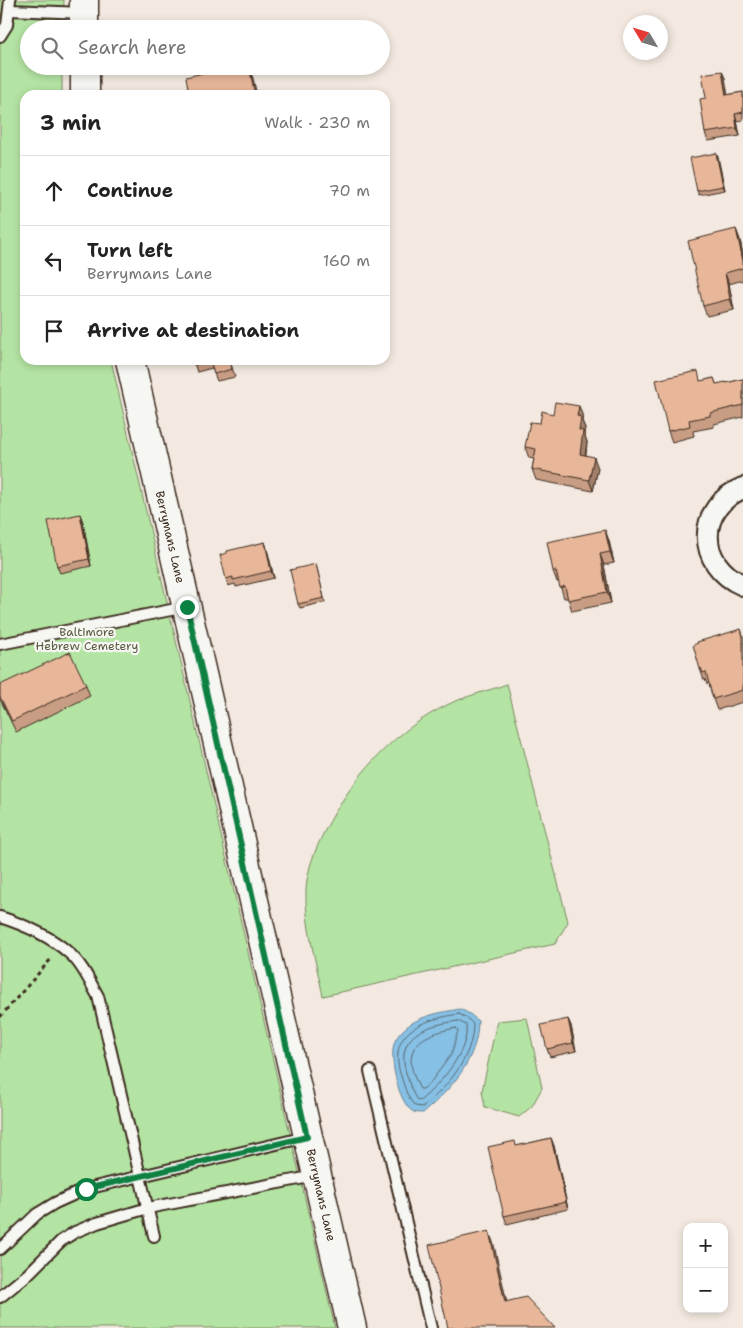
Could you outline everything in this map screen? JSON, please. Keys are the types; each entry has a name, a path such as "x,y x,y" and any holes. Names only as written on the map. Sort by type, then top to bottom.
{"street":[{"path":"85,75 86,90"},
{"name":"Berrymans Lane","path":"131,365 352,1328"},
{"path":"743,488 733,492 721,501 714,512 708,528 708,542 712,557 719,568 733,581 743,585"}],"lane":[{"path":"0,36 7,25 10,5 84,14"},
{"path":"0,644 187,607"},
{"path":"0,917 45,935 70,954 98,996 154,1236"},
{"path":"370,1071 431,1328"},
{"path":"0,1249 37,1214 55,1203 86,1189 307,1137"},
{"path":"0,1296 26,1276 61,1241 75,1232 97,1223 148,1208 316,1176"}],"path":[{"path":"0,1017 61,947"}],"green space":[{"name":"Baltimore Hebrew Cemetery","path":"0,0 64,0 63,20 20,20 20,75 62,75 62,90 20,90 20,365 112,365 335,1328 0,1328"},
{"path":"507,684 568,922 555,944 323,996 310,938 306,893 307,880 314,854 334,814 369,765 382,751 412,726 447,705"},
{"path":"527,1018 542,1088 532,1106 519,1117 485,1107 482,1091 497,1021"}],"water":[{"path":"460,1009 478,1021 477,1035 468,1061 453,1084 433,1104 423,1113 413,1112 402,1098 395,1077 393,1055 396,1039 408,1026 424,1017"}],"building":[{"path":"722,71 726,95 743,92 743,112 735,114 737,128 705,133 700,99 706,98 702,74"},
{"path":"195,75 251,75 254,90 186,90 188,88 186,77"},
{"path":"716,153 723,186 697,191 690,158"},
{"path":"736,229 743,268 725,273 730,299 703,306 688,241"},
{"path":"211,365 231,365 232,369 214,374"},
{"path":"698,371 700,381 714,378 716,384 743,379 743,405 710,413 710,416 689,420 690,426 668,431 656,380"},
{"path":"555,402 579,406 577,416 581,417 579,430 583,431 580,454 594,457 589,480 532,469 536,449 525,447 530,422 540,423 542,411 553,414"},
{"path":"80,514 89,559 57,566 48,521"},
{"path":"605,530 610,552 600,554 607,592 568,600 565,586 560,588 556,571 553,571 547,542"},
{"path":"265,542 271,571 233,580 233,577 226,579 220,555 227,553 227,551"},
{"path":"316,564 324,598 298,604 290,570"},
{"path":"741,629 743,637 743,690 713,699 706,672 703,673 700,669 693,645 697,642"},
{"path":"70,652 86,685 12,721 0,697 0,685"},
{"path":"568,1019 573,1043 547,1049 541,1025"},
{"path":"551,1138 566,1202 504,1216 488,1147 515,1141 516,1146"},
{"path":"489,1231 505,1302 526,1297 555,1328 448,1328 429,1245"}],"route":[{"path":"86,1189 307,1137 187,607"}]}
